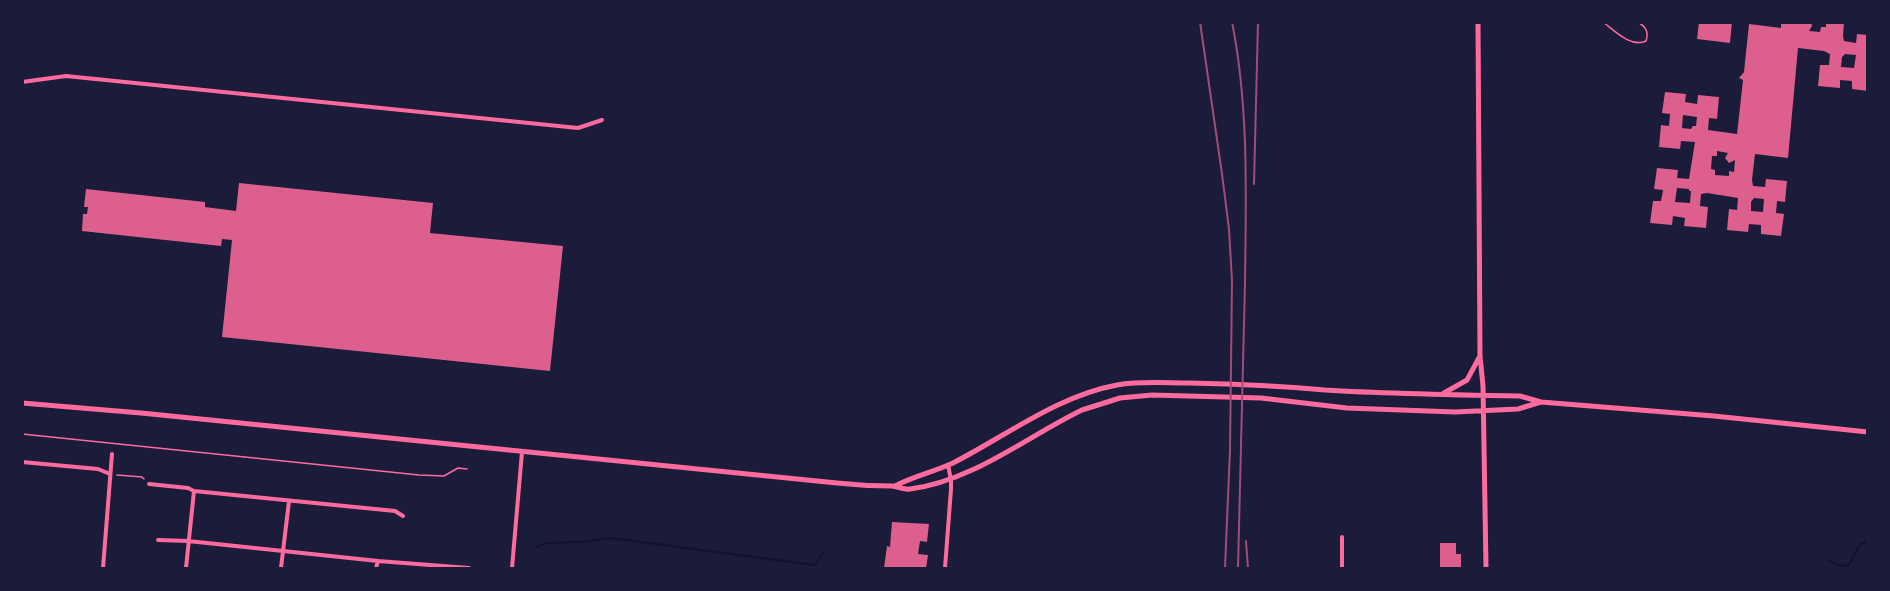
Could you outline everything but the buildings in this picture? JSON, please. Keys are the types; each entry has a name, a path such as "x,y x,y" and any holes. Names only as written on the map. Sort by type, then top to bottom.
{"main road":[{"path":"1478,22 1480,356 1483,395 1486,568"},
{"path":"1443,394 1467,380 1480,356"},
{"path":"895,486 948,465 1063,404 1095,390 1147,382 1520,396 1541,402 1714,416 1868,432"},
{"path":"22,403 871,487 895,486 905,490 951,480 1082,410 1126,397 1152,395 1251,398 1347,408 1483,411 1518,409 1541,402"}],"street":[{"path":"22,82 66,76 578,128 602,120"},
{"path":"512,568 522,452"},
{"path":"103,568 112,454"},
{"path":"22,462 98,469 110,474"},
{"path":"945,568 951,480 948,465"},
{"path":"149,484 188,488 194,491 395,511 403,516"},
{"path":"186,568 194,491"},
{"path":"281,568 289,501"},
{"path":"1342,537 1342,568"},
{"path":"158,540 469,568"},
{"path":"376,568 378,561"}],"lane":[{"path":"1603,22 1632,43 1639,44 1646,41 1648,35 1645,27 1638,22"}],"path":[{"path":"22,434 419,475 444,476 458,468 467,469"},
{"path":"110,474 142,477 149,484"}],"waterway":[{"path":"536,547 546,543 611,538 814,565 823,553"},
{"path":"1828,560 1841,566 1849,565 1860,544 1868,541"}],"railway":[{"path":"1200,22 1229,229 1232,281 1230,450 1225,568"},
{"path":"1232,22 1244,119 1246,184 1238,568"},
{"path":"1254,184 1258,22"},
{"path":"1246,541 1248,568"}]}
